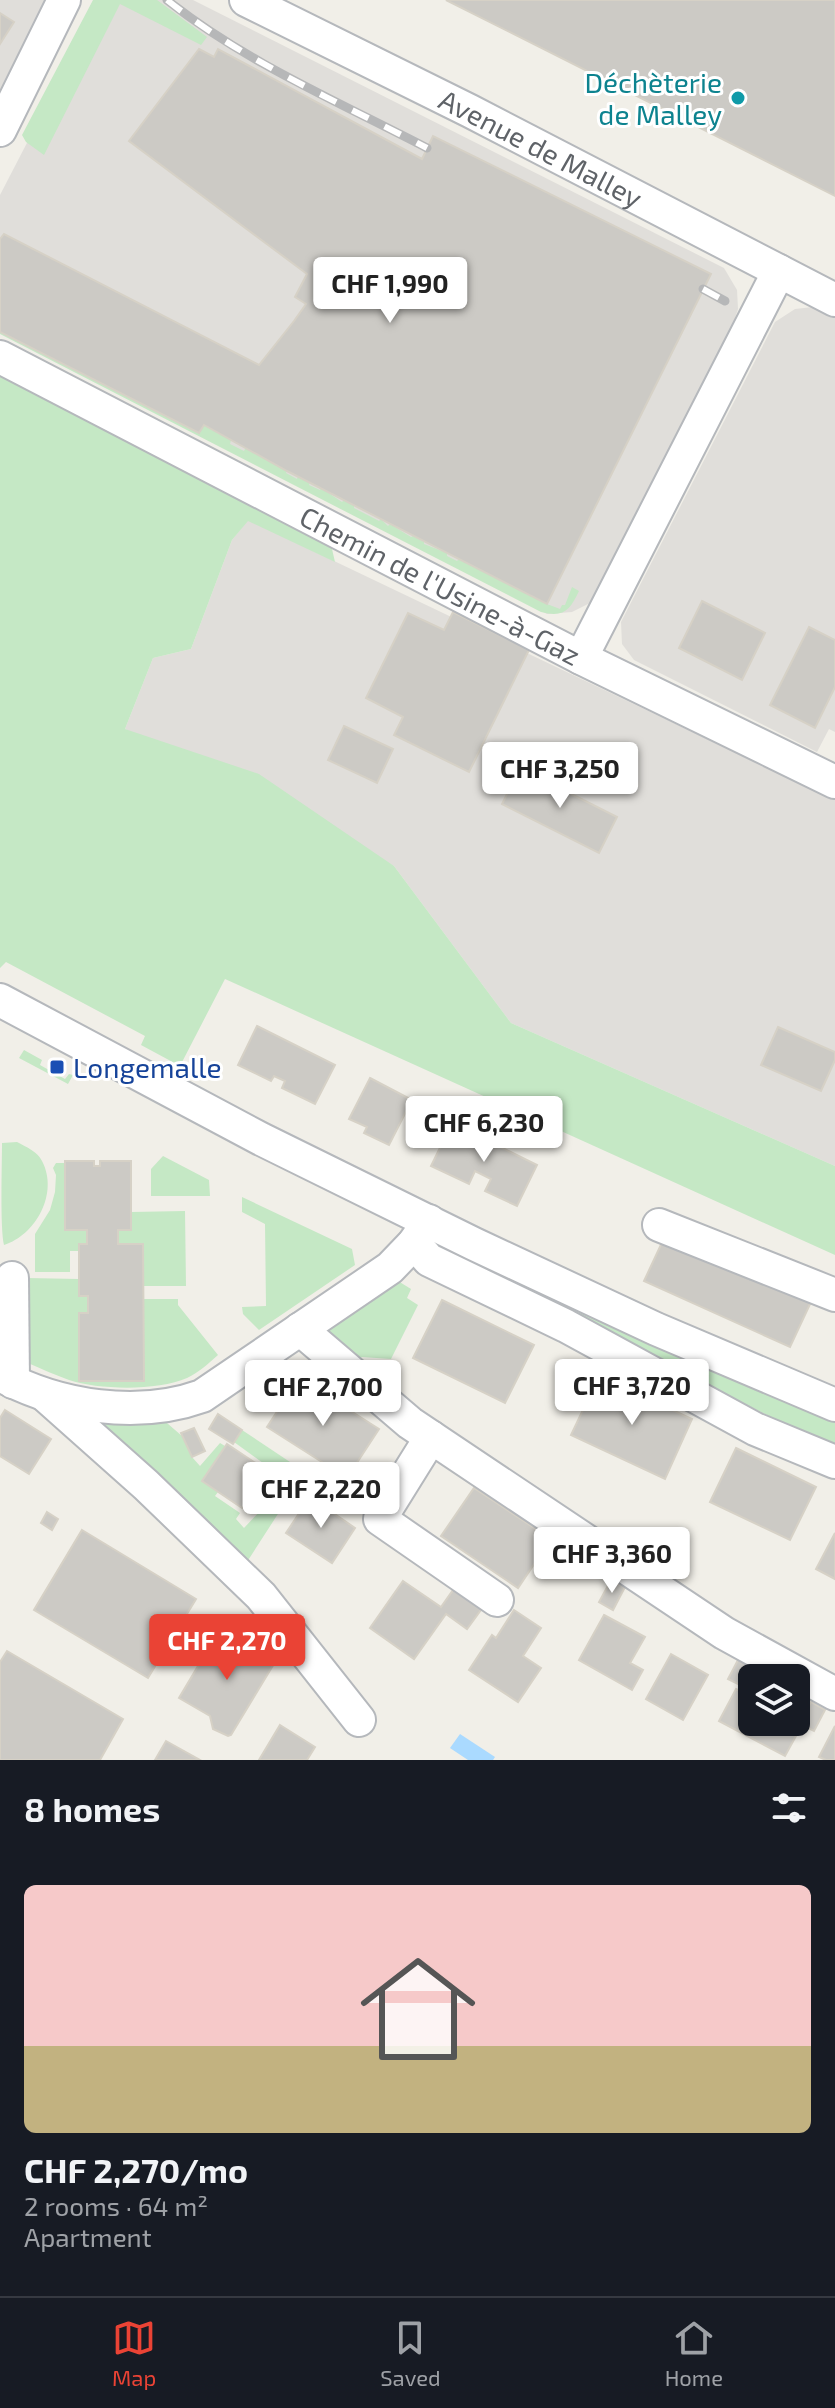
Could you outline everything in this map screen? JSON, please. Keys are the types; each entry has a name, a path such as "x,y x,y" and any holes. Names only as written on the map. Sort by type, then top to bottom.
{"street":[{"path":"0,130 64,0"},
{"name":"Avenue de Malley","path":"246,0 470,111 835,300"},
{"name":"Chemin de l'Usine-à-Gaz","path":"0,357 581,658 779,271"},
{"path":"581,658 835,782"},
{"path":"0,1000 261,1139 421,1232 835,1405"},
{"path":"659,1225 835,1295"},
{"path":"12,1278 6,1379 46,1396 94,1405 135,1408 182,1403 202,1396 390,1268 421,1232"},
{"path":"421,1232 429,1260 566,1326 755,1429 835,1462"},
{"path":"300,1329 410,1423 724,1633 835,1694"},
{"path":"46,1396 146,1485 261,1596 359,1720"},
{"path":"431,1437 380,1519 497,1600"}],"shaded area":[{"path":"0,0 47,0 0,92"},
{"path":"101,0 193,0 724,268 737,290 738,309 731,330 592,602 572,612 547,614 0,332 0,195"},
{"path":"822,306 835,313 835,732 829,729 817,752 634,660 622,644 621,622 775,322 795,309"},
{"path":"248,520 835,800 835,1166 511,1023 394,866 125,729 153,658 191,649 232,540"}],"green space":[{"path":"93,0 157,0 207,37 201,45 120,4 44,155 26,142 22,135"},
{"path":"0,332 198,433 204,425 231,440 230,444 244,451 246,447 297,479 298,476 310,482 309,485 321,488 379,521 381,519 388,526 390,524 424,544 447,553 447,556 457,561 459,559 547,604 560,609 565,605 572,587 579,591 565,611 555,614 541,612"},
{"path":"0,371 328,542 332,549 335,562 248,521 232,540 191,649 153,658 125,729 259,774 394,866 511,1023 835,1166 835,1255 225,979 180,1066 141,1045 145,1036 6,962 0,968"},
{"path":"24,1050 42,1060 40,1065 65,1079 69,1074 73,1075 68,1084 19,1058"},
{"path":"17,1142 40,1158 47,1173 48,1186 46,1199 35,1222 16,1240 4,1245 2,1143"},
{"path":"163,1156 209,1180 210,1196 151,1196 151,1169"},
{"path":"56,1163 65,1163 65,1230 87,1230 87,1244 79,1244 79,1251 70,1251 70,1272 35,1272 35,1234 50,1210 55,1192 56,1175 53,1168"},
{"path":"242,1197 352,1249 355,1265 259,1330 243,1314 242,1307 266,1306 265,1224 242,1212"},
{"path":"185,1211 186,1286 144,1286 143,1244 118,1244 118,1230 131,1230 131,1212"},
{"path":"477,1261 835,1421 835,1449 474,1269"},
{"path":"27,1278 79,1279 79,1295 88,1296 88,1313 79,1313 79,1381 144,1380 144,1299 178,1299 178,1305 218,1355 187,1378 161,1385 112,1387 81,1383 59,1376 28,1363"},
{"path":"398,1281 411,1289 407,1298 418,1305 391,1359 362,1357 353,1363 329,1333 331,1326"},
{"path":"160,1417 182,1436 200,1466 220,1443 225,1446 202,1481 218,1492 215,1496 240,1513 236,1519 244,1528 262,1509 256,1502 274,1471 234,1442 242,1430 305,1472 245,1565 84,1418"}],"water":[{"path":"460,1734 495,1757 493,1760 468,1760 450,1748"}],"building":[{"name":"Déchèterie de Malley","path":"446,0 835,0 835,196"},
{"path":"0,13 14,22 0,44"},
{"path":"199,49 214,57 218,49 422,159 433,136 711,274 547,604 204,425 199,433 0,332 0,239 4,234 259,365 306,304 295,297 307,274 129,141"},
{"path":"702,601 765,633 742,680 679,648"},
{"path":"453,612 529,650 469,772 394,735 403,717 366,698 408,613 444,630"},
{"path":"809,627 835,640 835,687 815,728 770,705"},
{"path":"344,726 393,749 377,783 328,760"},
{"path":"520,768 617,817 599,853 502,804"},
{"path":"257,1026 335,1065 315,1104 282,1088 285,1081 274,1076 271,1081 238,1065"},
{"path":"778,1027 835,1052 835,1060 821,1091 761,1065"},
{"path":"370,1078 412,1100 389,1145 364,1133 367,1127 349,1119"},
{"path":"452,1123 537,1165 517,1206 485,1191 491,1179 475,1171 469,1184 431,1166"},
{"path":"65,1161 94,1161 94,1166 100,1166 100,1161 131,1161 131,1230 118,1230 118,1244 143,1244 144,1381 79,1381 79,1313 88,1313 88,1296 79,1296 79,1244 87,1244 87,1230 65,1230"},
{"path":"665,1236 811,1302 790,1347 644,1281"},
{"path":"442,1300 534,1345 505,1403 413,1358"},
{"path":"599,1376 692,1419 665,1479 571,1435"},
{"path":"299,1378 379,1429 347,1478 267,1427"},
{"path":"5,1410 51,1439 29,1474 0,1456 0,1418"},
{"path":"218,1414 242,1430 233,1444 209,1429"},
{"path":"194,1428 205,1451 192,1457 181,1433"},
{"path":"227,1444 269,1472 242,1508 202,1481"},
{"path":"736,1448 816,1487 790,1540 710,1502"},
{"path":"474,1488 551,1539 518,1588 441,1536"},
{"path":"310,1497 355,1528 332,1563 286,1533"},
{"path":"47,1512 58,1519 52,1530 41,1523"},
{"path":"82,1530 196,1599 148,1678 34,1610"},
{"path":"835,1533 835,1579 816,1569"},
{"path":"611,1580 625,1587 613,1610 599,1602"},
{"path":"403,1581 441,1607 458,1583 486,1603 467,1629 446,1614 414,1659 370,1628"},
{"path":"514,1610 541,1628 523,1656 541,1668 518,1702 469,1670 492,1635 496,1638"},
{"path":"604,1615 645,1637 630,1663 643,1670 632,1690 579,1660"},
{"path":"220,1629 275,1662 228,1736 213,1729 210,1716 179,1698"},
{"path":"7,1651 123,1719 100,1760 0,1760 0,1662"},
{"path":"671,1654 708,1675 683,1720 646,1699"},
{"path":"740,1656 756,1664 738,1664 738,1684 728,1679"},
{"path":"736,1689 738,1690 738,1731 719,1721"},
{"path":"811,1702 825,1710 814,1731 810,1729"},
{"path":"280,1725 315,1747 307,1760 259,1760"},
{"path":"835,1726 835,1760 826,1760 819,1757"},
{"path":"747,1736 796,1736 785,1756"},
{"path":"166,1741 200,1760 155,1760"}],"railway":[{"path":"167,0 260,62 427,148"},
{"path":"703,289 725,301"}],"place":[{"name":"Déchèterie de Malley","path":"738,98"},
{"name":"Longemalle","path":"57,1067"}]}
